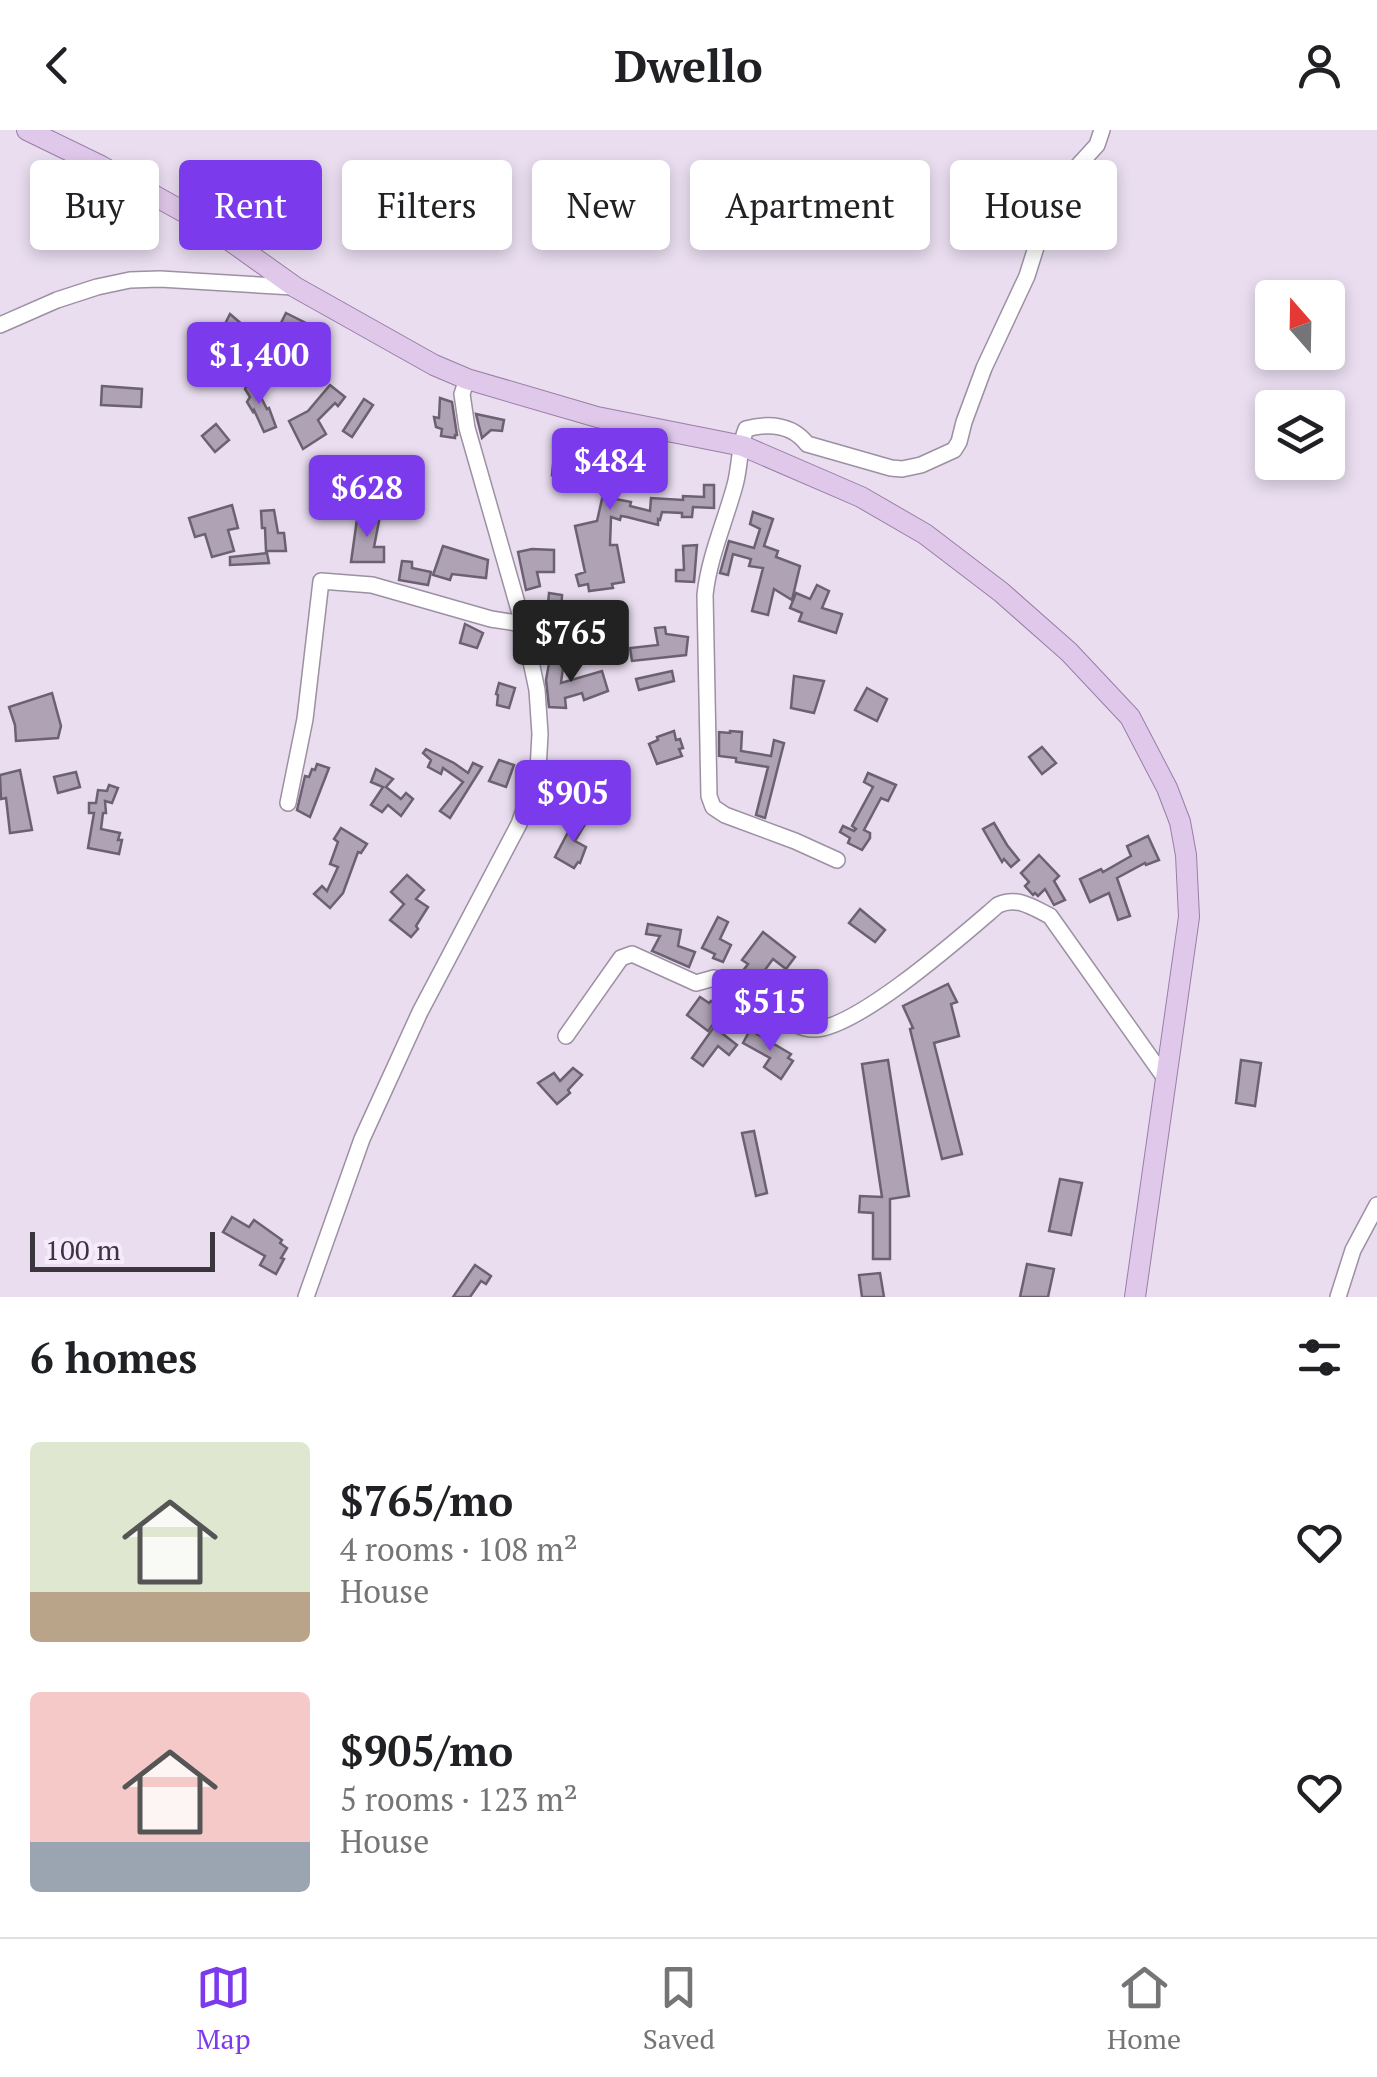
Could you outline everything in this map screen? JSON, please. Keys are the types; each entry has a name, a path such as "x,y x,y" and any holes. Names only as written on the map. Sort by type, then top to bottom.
{"main road":[{"path":"27,130 211,227 295,288 434,365 596,417 742,446 862,497 925,534 1001,592 1069,652 1130,717 1167,788 1180,822 1186,855 1189,917 1135,1297"}],"street":[{"path":"837,860 718,811 709,796 705,595 746,429 772,424 800,435 806,444 891,468 921,465 954,450 984,368 1023,288 1053,193 1097,145 1102,130"},
{"path":"0,326 57,300 130,280 295,288"},
{"path":"306,1297 362,1138 420,1012 520,824 538,770 538,690 523,624 466,428 462,394 467,378"},
{"path":"288,802 304,719 321,581 372,585 490,619 523,624"},
{"path":"566,1036 621,958 632,954 696,983 714,978 726,980 800,1027 817,1030 836,1025 916,974 1008,900 1025,903 1050,916 1167,1082"},
{"path":"1338,1297 1352,1250 1377,1205"}],"building":[{"path":"286,313 306,323 300,335 284,333 270,358 260,353 273,328 282,332 278,329"},
{"path":"230,314 251,332 242,343 229,336 243,361 218,341 227,330 223,328"},
{"path":"250,376 276,427 264,432 247,402 250,397 245,389"},
{"path":"330,385 345,397 318,420 326,434 303,449 289,421 308,411"},
{"path":"102,386 142,389 141,407 101,405"},
{"path":"440,398 452,402 455,438 441,436 442,429 436,427 434,417 439,418"},
{"path":"364,399 373,405 352,437 343,431"},
{"path":"476,414 504,420 502,431 491,430 482,438"},
{"path":"216,424 229,440 215,452 202,436"},
{"path":"556,440 594,445 592,454 608,453 609,470 605,470 610,498 650,511 651,498 704,497 704,485 714,485 714,508 693,507 692,517 662,512 658,525 611,517 610,545 617,545 624,582 612,584 613,588 589,591 588,584 579,586 576,575 585,572 575,526 597,521 604,490 559,483 580,474 579,471 552,475 553,465 568,463 554,461"},
{"path":"232,505 238,528 228,530 234,551 212,557 205,534 195,537 189,518"},
{"path":"274,510 278,533 284,533 286,551 266,551 261,511"},
{"path":"358,512 380,516 374,547 384,547 384,562 351,562"},
{"path":"753,512 773,519 764,546 778,551 776,557 800,566 792,600 774,589 768,615 752,611 763,568 749,566 751,559 733,554 728,575 720,573 729,541 754,548 760,529 750,524"},
{"path":"697,545 694,582 676,581 676,570 684,570 683,546"},
{"path":"443,546 488,560 486,578 452,574 450,580 433,575"},
{"path":"554,550 554,572 537,572 540,586 526,590 518,552"},
{"path":"267,553 269,563 230,565 230,557"},
{"path":"402,561 431,572 428,585 399,580"},
{"path":"817,585 829,591 822,608 842,614 836,633 799,621 802,613 790,608 796,593 810,599"},
{"path":"549,593 562,595 561,613 554,613 556,632 562,633 557,655 541,651 544,637 540,636 542,625 546,626"},
{"path":"465,624 483,633 477,648 460,643"},
{"path":"665,627 666,634 688,637 686,655 632,661 630,648 658,645 655,628"},
{"path":"550,658 564,660 561,683 602,671 608,691 584,700 582,693 565,698 566,708 549,707 546,680"},
{"path":"672,671 674,681 639,690 636,679"},
{"path":"794,676 824,681 814,713 791,708"},
{"path":"499,683 515,688 509,708 497,705"},
{"path":"867,688 887,699 877,721 855,710"},
{"path":"52,693 61,726 58,738 16,741 9,707"},
{"path":"674,731 683,748 679,749 682,756 657,764 649,744"},
{"path":"719,732 742,732 741,751 771,756 774,740 784,743 765,818 756,815 768,767 719,756"},
{"path":"1042,747 1056,763 1042,774 1029,757"},
{"path":"426,749 468,773 473,763 482,767 450,818 440,811 463,782 443,768 441,774 428,767 431,760 423,753"},
{"path":"499,760 514,765 506,787 489,781"},
{"path":"317,764 329,768 310,817 297,810 305,776 309,777"},
{"path":"376,769 393,779 386,787 401,799 406,793 413,799 401,816 388,805 382,812 371,805 383,787 371,782"},
{"path":"20,770 32,830 10,833 6,798 1,799 0,775"},
{"path":"76,772 80,787 58,793 54,777"},
{"path":"868,773 896,785 888,801 881,798 864,830 870,838 862,850 848,843 850,838 840,832 843,826 856,829 852,826 873,787 864,782"},
{"path":"109,785 118,788 112,803 105,801 101,829 120,833 119,854 88,848 94,813 89,813 89,803 96,803 98,790 107,791"},
{"path":"577,815 587,821 575,841 586,847 574,868 555,857"},
{"path":"994,823 1019,860 1011,867 1004,859 1002,862 983,829"},
{"path":"341,828 367,844 358,852 343,893 330,908 314,894 322,886 327,891 338,867 330,864 338,842 334,839"},
{"path":"1148,836 1159,860 1117,878 1130,916 1118,920 1109,893 1090,902 1080,879 1101,869 1103,872 1131,856 1127,846"},
{"path":"1039,855 1059,876 1054,881 1065,900 1054,905 1045,889 1038,896 1033,895 1021,873"},
{"path":"407,875 424,890 416,899 428,907 411,937 390,920 404,904 391,892"},
{"path":"860,909 885,930 875,942 849,923"},
{"path":"718,917 728,922 720,939 731,945 723,962 702,948"},
{"path":"648,924 681,930 678,946 695,952 689,967 652,951 660,936 646,934"},
{"path":"763,932 795,957 786,969 773,959 753,986 739,976 748,964 742,960"},
{"path":"948,984 957,1002 951,1004 959,1036 934,1043 962,1154 942,1159 910,1029 913,1028 903,1006"},
{"path":"700,997 723,1011 708,1031 687,1015"},
{"path":"714,1027 737,1045 729,1055 718,1046 703,1066 692,1058"},
{"path":"750,1030 791,1054 788,1058 793,1061 781,1079 764,1067 770,1058 743,1043"},
{"path":"888,1060 909,1196 890,1199 890,1259 873,1259 873,1213 859,1212 860,1196 882,1197 862,1064"},
{"path":"1241,1060 1261,1063 1255,1106 1236,1103"},
{"path":"573,1068 582,1075 557,1104 538,1083 554,1073 560,1081"},
{"path":"754,1131 767,1193 756,1196 742,1133"},
{"path":"1060,1179 1082,1183 1071,1235 1049,1231"},
{"path":"232,1217 249,1227 254,1220 282,1240 280,1243 287,1248 276,1274 260,1265 265,1256 223,1232"},
{"path":"1027,1264 1054,1269 1048,1297 1020,1297"},
{"path":"475,1265 491,1276 486,1284 481,1281 470,1297 453,1297"},
{"path":"880,1273 884,1297 862,1297 859,1275"}]}
